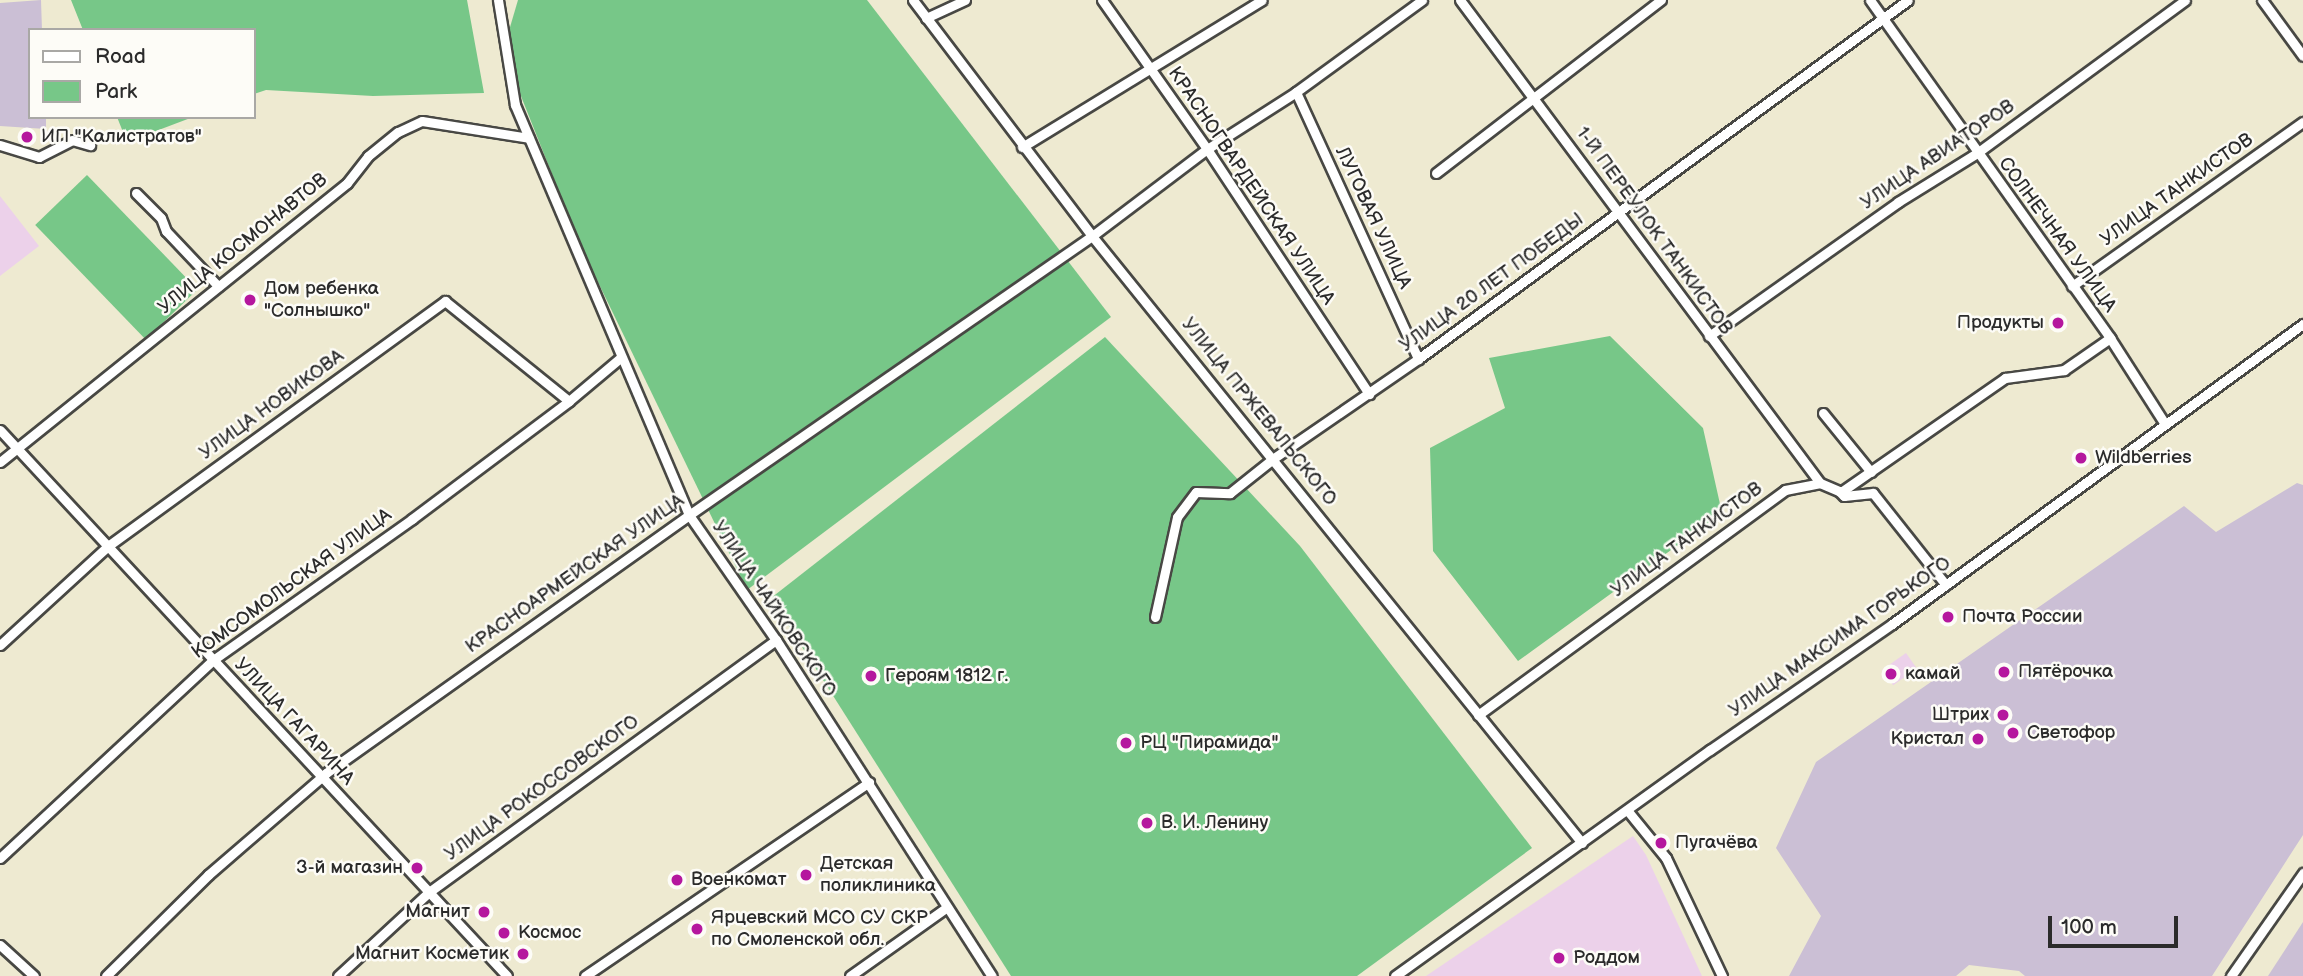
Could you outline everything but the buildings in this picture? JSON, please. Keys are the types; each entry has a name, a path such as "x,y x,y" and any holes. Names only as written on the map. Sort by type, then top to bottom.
{"street":[{"name":"УЛИЦА ЧАЙКОВСКОГО","path":"498,0 515,105 620,358 689,515 776,640 992,976"},
{"name":"УЛИЦА ПРЖЕВАЛЬСКОГО","path":"913,0 1092,236 1274,457 1582,843"},
{"path":"926,18 965,0"},
{"name":"КРАСНОГВАРДЕЙСКАЯ УЛИЦА","path":"1102,0 1207,149 1369,394"},
{"path":"1022,147 1152,70 1262,0"},
{"name":"КРАСНОАРМЕЙСКАЯ УЛИЦА","path":"106,976 208,875 321,778 689,515 1092,236 1207,149 1296,92 1422,0"},
{"name":"1-Й ПЕРЕУЛОК ТАНКИСТОВ","path":"1461,0 1820,483"},
{"path":"1436,173 1661,0"},
{"name":"СОЛНЕЧНАЯ УЛИЦА","path":"1870,0 2110,338 2165,424"},
{"name":"УЛИЦА 20 ЛЕТ ПОБЕДЫ","path":"1155,617 1177,517 1196,492 1230,493 1274,457 1418,359 1908,0"},
{"name":"УЛИЦА АВИАТОРОВ","path":"1709,335 1898,202 1977,153 2185,0"},
{"path":"2262,0 2303,56"},
{"name":"ЛУГОВАЯ УЛИЦА","path":"1296,92 1418,359"},
{"name":"УЛИЦА КОСМОНАВТОВ","path":"0,462 15,447 347,183 368,156 397,132 422,121 528,138"},
{"name":"УЛИЦА ТАНКИСТОВ","path":"2072,286 2303,122"},
{"path":"0,145 39,157 72,140 90,145"},
{"path":"136,192 161,218 166,231 218,286"},
{"name":"УЛИЦА НОВИКОВА","path":"0,645 108,546 444,301 569,401"},
{"name":"УЛИЦА МАКСИМА ГОРЬКОГО","path":"1395,976 1946,585 2303,324"},
{"path":"1839,491 1871,472 2005,378 2064,370 2110,338"},
{"name":"КОМСОМОЛЬСКАЯ УЛИЦА","path":"0,858 213,660 412,519 569,401 620,358"},
{"path":"1823,413 1871,472"},
{"name":"УЛИЦА ГАГАРИНА","path":"0,430 507,976"},
{"path":"1820,483 1844,496 1873,493 1946,585"},
{"name":"УЛИЦА ТАНКИСТОВ","path":"1478,715 1779,494 1820,483"},
{"name":"УЛИЦА РОКОССОВСКОГО","path":"338,976 429,892 776,640"},
{"path":"585,976 869,782"},
{"path":"1627,810 1666,858 1722,976"},
{"path":"2231,976 2303,873"},
{"path":"850,976 947,906"},
{"path":"0,944 34,976"}],"shaded area":[{"path":"41,0 42,28 28,28 28,119 46,119 46,129 0,126 0,3"},
{"path":"0,196 39,246 0,276"},
{"path":"2297,483 2303,485 2303,835 2212,976 2025,976 2019,971 1969,965 1956,976 1789,976 1821,916 1776,848 1816,762 2184,506 2216,532"},
{"path":"1906,653 1917,669 1893,685 1882,670"},
{"path":"1633,836 1646,855 1702,976 1426,976"},
{"path":"2303,922 2303,976 2268,976"}],"green space":[{"path":"71,0 467,0 484,93 373,96 266,90 256,93 256,28 82,28"},
{"path":"518,0 867,0 1111,317 747,590 581,247 503,51"},
{"path":"118,119 188,119 127,142"},
{"path":"87,175 197,289 146,339 35,225"},
{"path":"1610,336 1703,428 1722,513 1518,661 1433,551 1430,448 1505,408 1489,358"},
{"path":"1105,337 1300,546 1532,848 1357,976 1011,976 771,598"}],"place":[{"name":"ИП \"Калистратов\"","path":"27,137"},
{"name":"Дом ребенка \"Солнышко\"","path":"250,300"},
{"name":"Продукты","path":"2058,323"},
{"name":"Wildberries","path":"2081,458"},
{"name":"Почта России","path":"1948,617"},
{"name":"Пятёрочка","path":"2004,672"},
{"name":"камай","path":"1891,674"},
{"name":"Героям 1812 г.","path":"871,676"},
{"name":"Штрих","path":"2003,715"},
{"name":"Светофор","path":"2013,733"},
{"name":"Кристал","path":"1978,739"},
{"name":"РЦ \"Пирамида\"","path":"1126,743"},
{"name":"В. И. Ленину","path":"1147,823"},
{"name":"Пугачёва","path":"1661,843"},
{"name":"3-й магазин","path":"417,868"},
{"name":"Детская поликлиника","path":"806,875"},
{"name":"Военкомат","path":"677,880"},
{"name":"Магнит","path":"484,912"},
{"name":"Ярцевский МСО СУ СКР по Смоленской обл.","path":"697,929"},
{"name":"Космос","path":"504,933"},
{"name":"Магнит Косметик","path":"523,954"},
{"name":"Роддом","path":"1559,958"}]}
